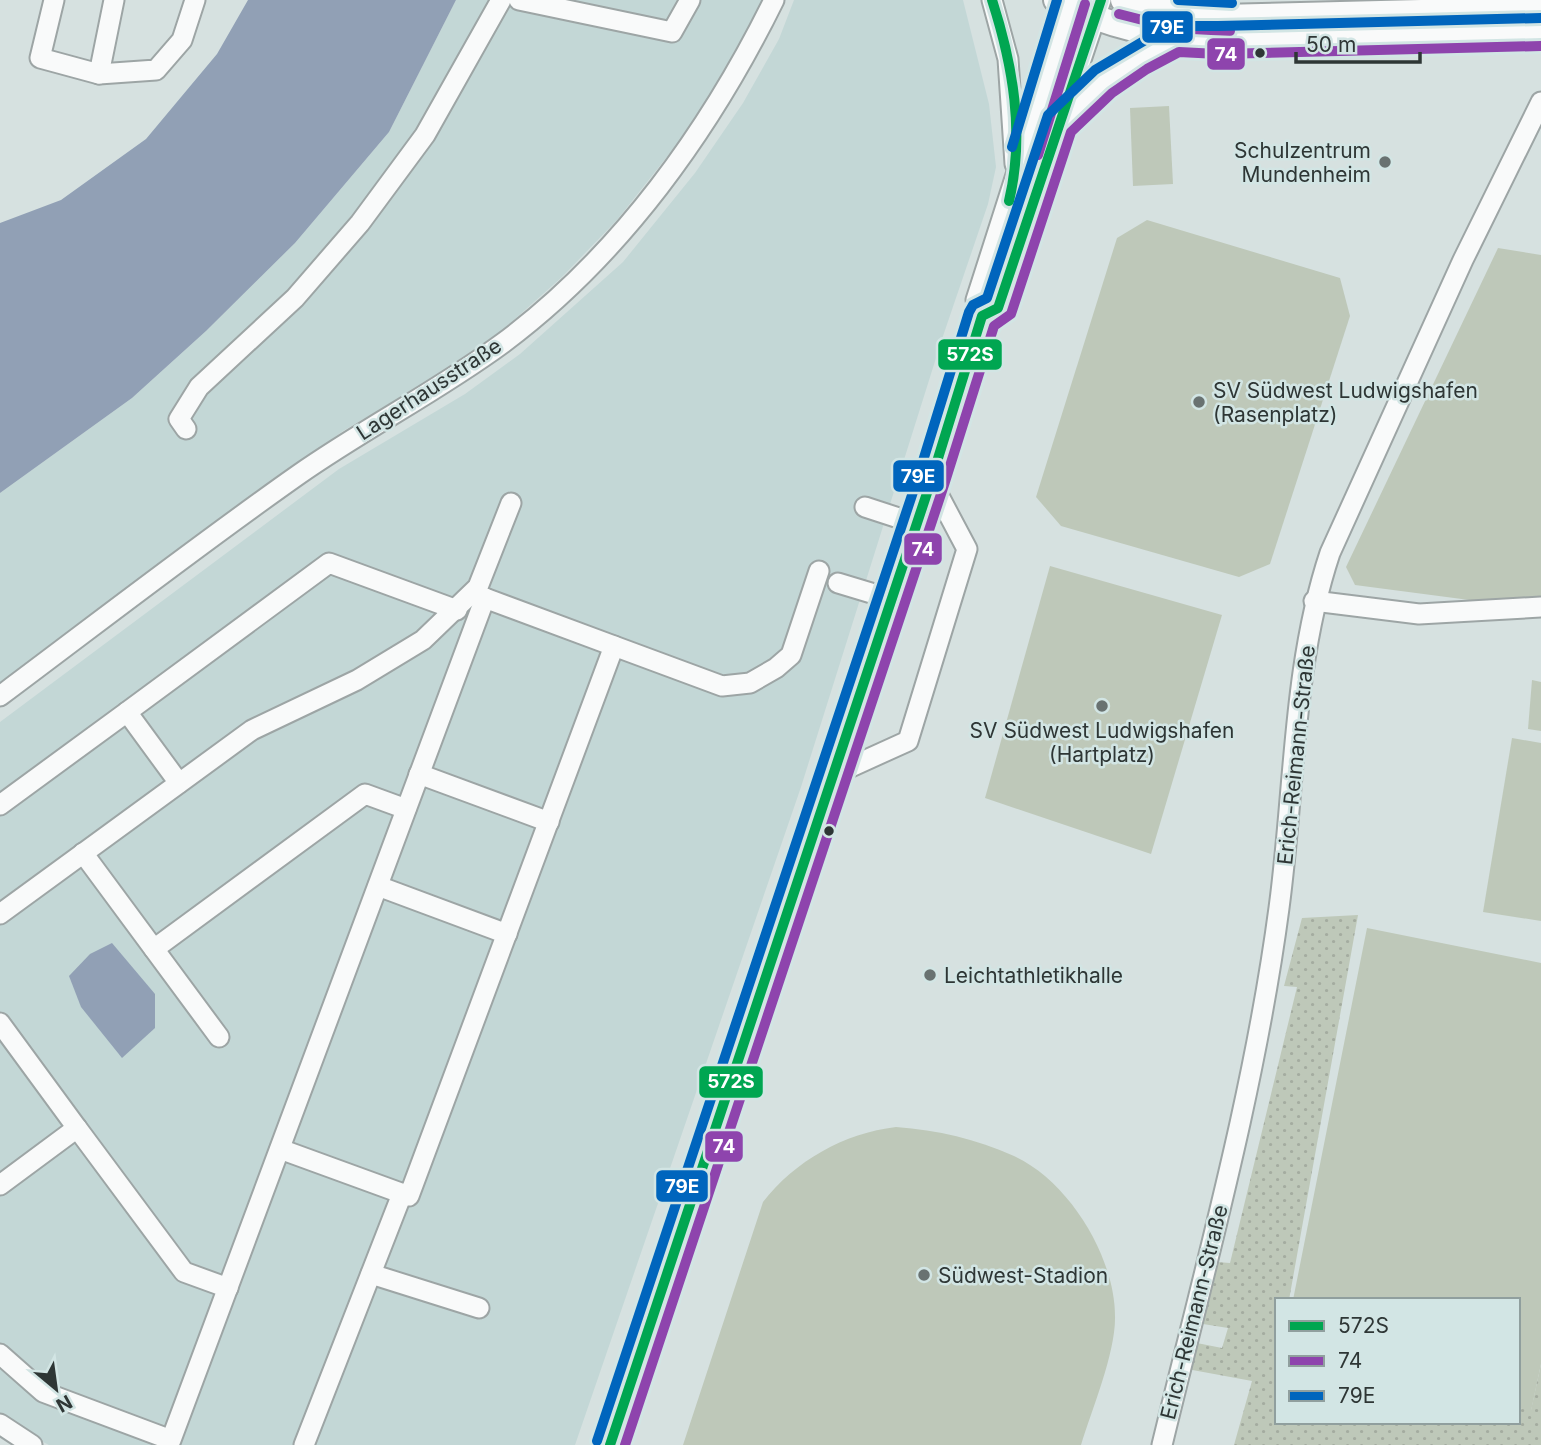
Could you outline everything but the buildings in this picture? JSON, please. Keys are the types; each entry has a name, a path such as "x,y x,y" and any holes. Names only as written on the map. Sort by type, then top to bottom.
{"main road":[{"path":"1123,0 1176,14 1221,18 1541,9"},
{"path":"1066,2 1098,9 1149,35 1176,38 1218,40 1541,32"}],"street":[{"path":"54,0 40,58 99,74 156,70 182,40 195,0"},
{"path":"99,74 114,0"},
{"path":"186,429 179,419 199,387 295,298 360,223 392,181 425,135 501,0"},
{"path":"519,0 671,32 690,0"},
{"name":"Lagerhausstraße","path":"0,696 298,475 365,429 442,385 505,342 546,307 602,253 654,194 701,129 747,55 774,0"},
{"path":"992,0 1008,59 1016,180"},
{"path":"1194,0 1221,18"},
{"path":"610,1445 931,481 982,316 976,300 1016,180 1066,2"},
{"path":"982,316 998,308 1098,9"},
{"path":"1059,124 1103,82 1140,57 1176,38"},
{"name":"Erich-Reimann-Straße","path":"1162,1445 1252,1072 1279,908 1295,739 1314,601 1330,553 1463,260 1541,102"},
{"path":"833,775 908,741 967,549 931,481"},
{"path":"0,1354 43,1392 171,1440 419,774 511,503"},
{"path":"865,507 917,524"},
{"path":"0,805 329,563 457,610"},
{"path":"479,596 722,686 750,683 776,668 791,655 818,571"},
{"path":"838,583 891,599"},
{"path":"0,914 252,730 375,670 423,640 457,610 479,596"},
{"path":"1314,601 1419,614 1541,607"},
{"path":"280,1149 409,1196 614,646"},
{"path":"127,712 179,783"},
{"path":"419,774 549,822"},
{"path":"154,949 365,794 406,809"},
{"path":"83,853 219,1037"},
{"path":"378,886 507,934"},
{"path":"0,1023 184,1272 228,1288"},
{"path":"0,1185 77,1128"},
{"path":"304,1445 402,1194"},
{"path":"371,1274 479,1308"},
{"path":"0,1424 32,1445"}],"shaded area":[{"path":"456,0 763,0 743,42 685,134 617,220 562,277 505,328 445,371 343,431 0,684 0,493 132,398 206,331 295,243 389,132"},
{"path":"794,0 963,0 989,104 996,167 988,204 942,339 801,787 575,1445 49,1445 0,1420 0,722 339,469 465,394 520,354 623,262 695,173 743,103 779,39"}],"green space":[{"path":"1169,106 1173,184 1133,186 1130,108"},
{"name":"SV Südwest Ludwigshafen (Rasenplatz)","path":"1147,220 1340,278 1350,316 1270,564 1239,577 1061,526 1036,497 1117,238"},
{"path":"1498,248 1541,255 1541,598 1477,601 1355,585 1346,567"},
{"name":"SV Südwest Ludwigshafen (Hartplatz)","path":"1050,566 1222,615 1151,854 985,798"},
{"path":"1532,680 1541,682 1541,731 1528,729"},
{"path":"1512,738 1541,743 1541,921 1483,912"},
{"path":"1358,915 1289,1298 1275,1298 1275,1424 1520,1424 1520,1408 1531,1410 1541,1364 1541,1445 1234,1445 1252,1381 1187,1369 1192,1342 1222,1348 1228,1328 1203,1324 1217,1262 1230,1263 1297,987 1284,986 1302,918"},
{"path":"1367,928 1541,963 1541,1364 1531,1411 1520,1408 1520,1298 1293,1298"},
{"name":"Südwest-Stadion","path":"896,1127 956,1136 1014,1156 1053,1183 1085,1223 1107,1270 1115,1316 1108,1363 1081,1445 683,1445 763,1202 790,1174 822,1151 858,1135"}],"water":[{"path":"248,0 456,0 389,132 295,243 206,331 132,398 0,493 0,223 61,200 146,139 217,54"},
{"path":"112,943 155,994 155,1028 122,1058 81,1007 69,976 90,954"}],"transit line":[{"name":"572S","path":"992,0 1006,49 1014,100 1016,150 1009,201"},
{"name":"79E","path":"1012,147 1057,0"},
{"name":"572S","path":"610,1445 931,481 982,316 998,308 1101,0"},
{"name":"79E","path":"1178,0 1232,3"},
{"name":"74","path":"1038,155 1085,4"},
{"name":"74","path":"1119,14 1174,28 1230,31"},
{"name":"79E","path":"597,1441 918,477 969,312 973,305 987,298 1048,115 1095,70 1169,26 1541,18"},
{"name":"74","path":"625,1445 944,485 994,326 1011,314 1071,132 1112,93 1147,69 1179,52 1218,54 1541,46"}],"place":[{"name":"Schulzentrum Mundenheim","path":"1385,162"},
{"name":"SV Südwest Ludwigshafen (Rasenplatz)","path":"1199,402"},
{"name":"SV Südwest Ludwigshafen (Hartplatz)","path":"1102,706"},
{"name":"Leichtathletikhalle","path":"930,975"},
{"name":"Südwest-Stadion","path":"924,1275"}]}
